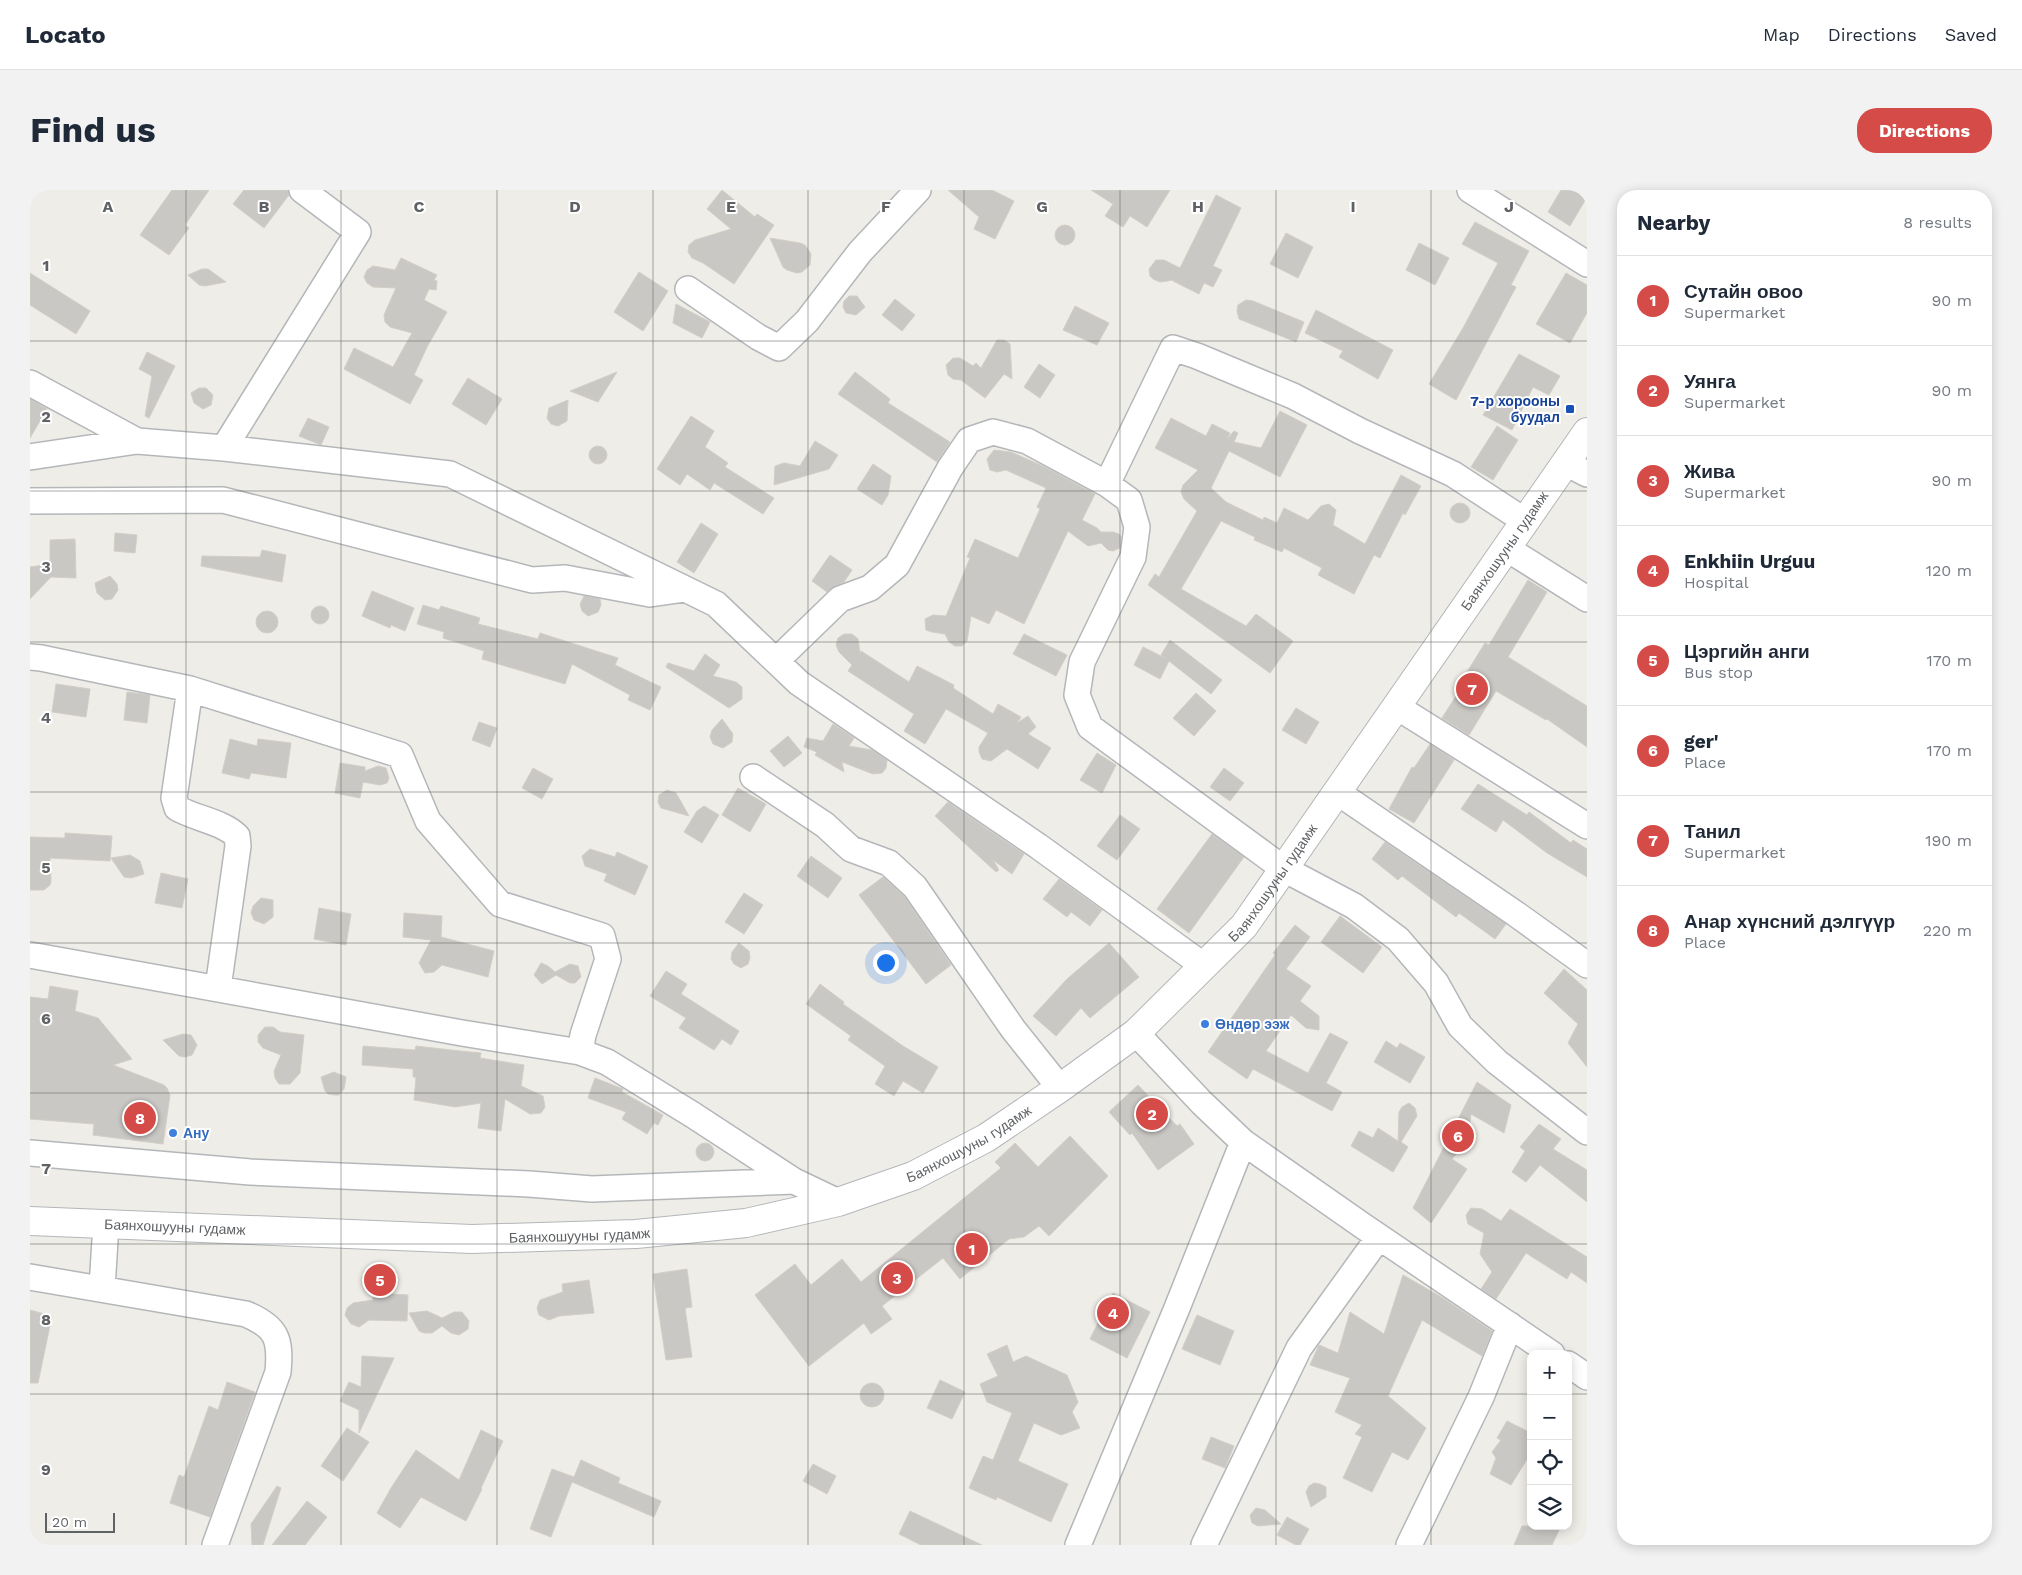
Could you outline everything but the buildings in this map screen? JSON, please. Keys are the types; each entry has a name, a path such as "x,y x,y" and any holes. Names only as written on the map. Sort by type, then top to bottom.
{"main road":[{"name":"Баянхошууны гудамж","path":"30,1221 472,1239 636,1234 746,1223 838,1202 913,1176 986,1138 1136,1033 1244,926 1525,521 1576,469 1587,432"}],"street":[{"path":"224,448 358,232 302,190"},
{"path":"688,290 758,337 779,348 807,321 860,252 918,190"},
{"path":"1470,190 1587,264"},
{"path":"1107,484 1172,348 1197,356 1293,396 1360,431 1452,474 1525,521"},
{"path":"30,382 137,441"},
{"path":"776,661 840,599 870,588 897,565 950,468 969,440 994,432 1027,441 1107,484 1129,500 1137,528 1133,557 1082,662 1077,695 1090,727 1284,869 1354,906 1398,939 1436,982 1460,1026 1497,1062 1587,1132"},
{"path":"30,457 137,441 224,448 450,474 716,604 799,683 1038,846 1204,966"},
{"path":"30,501 223,500 532,580 566,578 650,594 686,589"},
{"path":"1506,548 1587,599"},
{"path":"30,657 190,689 400,755 428,821 500,904 602,936 608,959 583,1035 580,1052"},
{"path":"190,689 174,798 177,808 189,815 228,828 237,836 237,855 218,988"},
{"path":"1396,706 1587,826"},
{"path":"753,777 825,825 851,850 889,863 915,887 1013,1030 1060,1088"},
{"path":"1337,792 1587,964"},
{"path":"30,955 462,1034 580,1052 607,1062 794,1181 838,1202"},
{"path":"1136,1033 1242,1142 1546,1350"},
{"path":"1078,1545 1242,1142"},
{"path":"30,1153 250,1172 529,1184 592,1189 794,1181"},
{"path":"102,1288 106,1224"},
{"path":"1204,1545 1298,1348 1379,1237"},
{"path":"30,1277 246,1314 262,1320 272,1329 278,1343 278,1372 215,1545"},
{"path":"1409,1545 1481,1397 1510,1325"},
{"path":"1572,1367 1587,1377"}],"place":[{"name":"7-р хорооны буудал","path":"1570,409"},
{"name":"Танил","path":"1472,689"},
{"name":"Өндөр ээж","path":"1205,1024"},
{"name":"Уянга","path":"1152,1114"},
{"name":"Анар хүнсний дэлгүүр","path":"140,1118"},
{"name":"Ану","path":"173,1133"},
{"name":"ger'","path":"1458,1136"},
{"name":"Сутайн овоо","path":"972,1249"},
{"name":"Жива","path":"897,1278"},
{"name":"Цэргийн анги","path":"380,1280"},
{"name":"Enkhiin Urguu","path":"1113,1313"}]}
